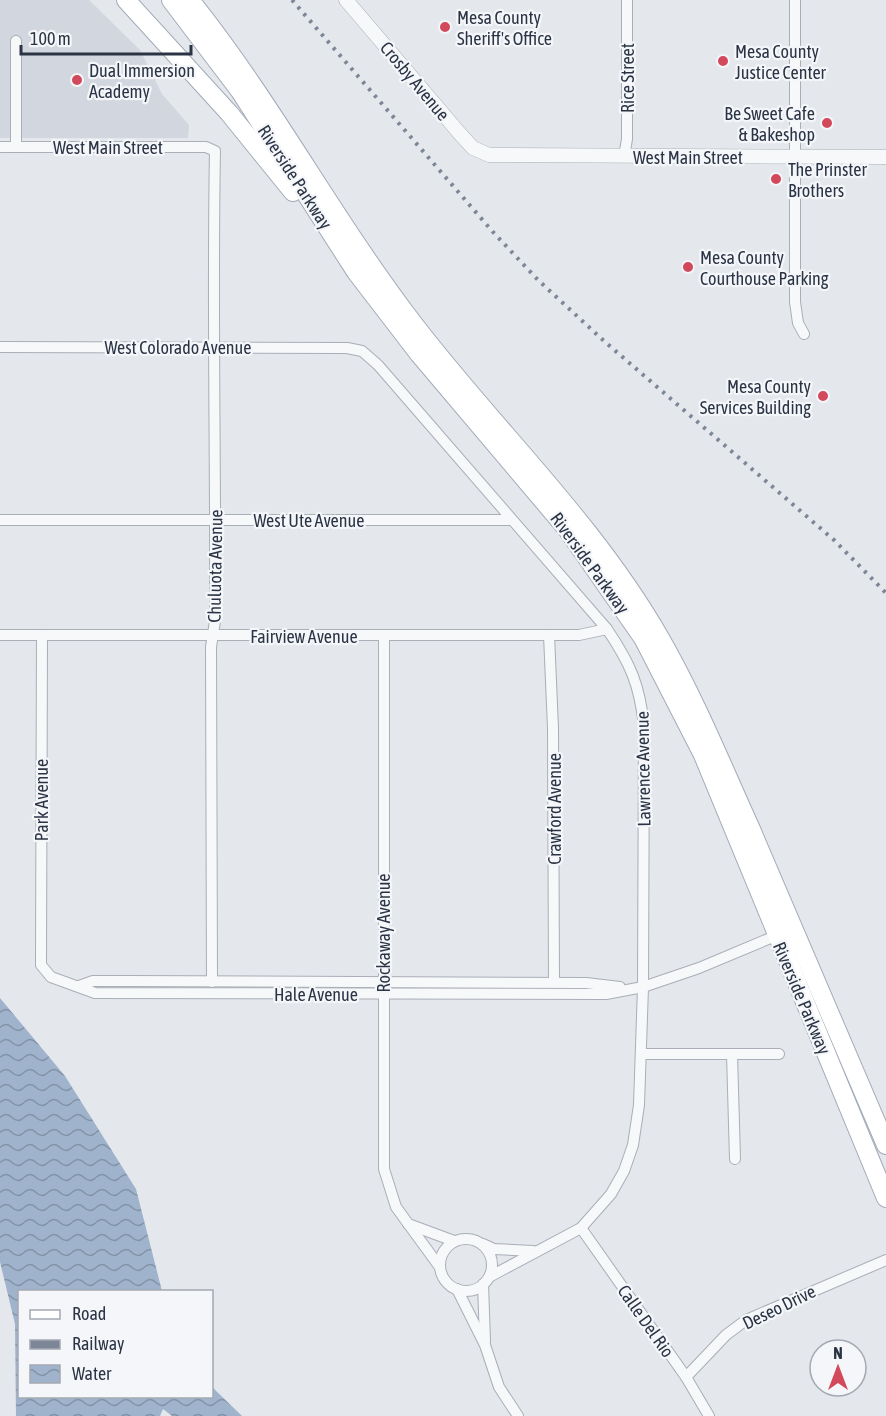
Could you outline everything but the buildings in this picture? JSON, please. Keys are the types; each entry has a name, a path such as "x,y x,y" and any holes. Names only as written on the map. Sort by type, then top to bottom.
{"main road":[{"path":"126,0 229,113 356,272"},
{"name":"Riverside Parkway","path":"171,0 240,91 356,272 419,354 567,528 643,638 673,692 703,755 775,936 886,1198"},
{"name":"Riverside Parkway","path":"190,0 255,87 390,293 437,355 572,512 641,607 705,723 886,1145"}],"street":[{"name":"Crosby Avenue","path":"346,0 461,135 473,148 489,155"},
{"name":"Rice Street","path":"624,157 627,139 627,0"},
{"path":"795,0 795,302 798,323 804,334"},
{"path":"16,41 16,147"},
{"name":"West Main Street","path":"0,147 206,147 215,151"},
{"name":"Chuluota Avenue","path":"212,982 213,635 216,520 213,246 215,151"},
{"name":"West Main Street","path":"489,155 886,157"},
{"name":"West Colorado Avenue","path":"0,347 355,348"},
{"name":"Lawrence Avenue","path":"355,348 378,366 509,520 607,629 634,675 641,700 644,726 643,987 637,1121 629,1158 611,1194 581,1228 550,1247 536,1251 486,1281"},
{"name":"West Ute Avenue","path":"0,520 509,520"},
{"name":"Fairview Avenue","path":"0,635 579,635 607,629"},
{"name":"Park Avenue","path":"41,965 42,635"},
{"name":"Crawford Avenue","path":"549,635 553,728 554,982"},
{"name":"Rockaway Avenue","path":"384,636 382,988 384,1169 396,1208 439,1266"},
{"name":"Hale Avenue","path":"41,965 51,977 95,993 382,988 554,982 626,988 643,987 699,968 794,928"},
{"name":"Hale Avenue","path":"79,986 93,981 212,982 606,994 626,988"},
{"path":"641,1054 779,1054"},
{"path":"732,1054 735,1159"},
{"path":"407,1224 454,1240 464,1238 481,1243 492,1259 486,1281 485,1345"},
{"name":"Calle Del Rio","path":"581,1228 686,1377 709,1416"},
{"path":"454,1240 441,1256 439,1266 448,1284 457,1290 466,1291 486,1281"},
{"name":"Lawrence Avenue","path":"481,1243 494,1249 536,1251"},
{"name":"Deseo Drive","path":"686,1377 726,1335 746,1320 886,1260"},
{"path":"457,1290 485,1345 499,1387 518,1416"}],"shaded area":[{"name":"Dual Immersion Academy","path":"0,0 89,0 140,50 162,94 189,125 188,138 0,138"}],"water":[{"path":"0,998 65,1076 136,1189 162,1290 18,1290 18,1398 213,1398 213,1388 242,1416 172,1416 163,1409 160,1416 16,1416 15,1324 0,1262"}],"railway":[{"path":"292,0 493,232 538,280 604,341 834,540 886,593"}],"place":[{"name":"Mesa County Sheriff's Office","path":"445,27"},
{"name":"Mesa County Justice Center","path":"723,61"},
{"name":"Dual Immersion Academy","path":"77,80"},
{"name":"Be Sweet Cafe & Bakeshop","path":"827,123"},
{"name":"The Prinster Brothers","path":"776,179"},
{"name":"Mesa County Courthouse Parking","path":"688,267"},
{"name":"Mesa County Services Building","path":"823,396"}]}
